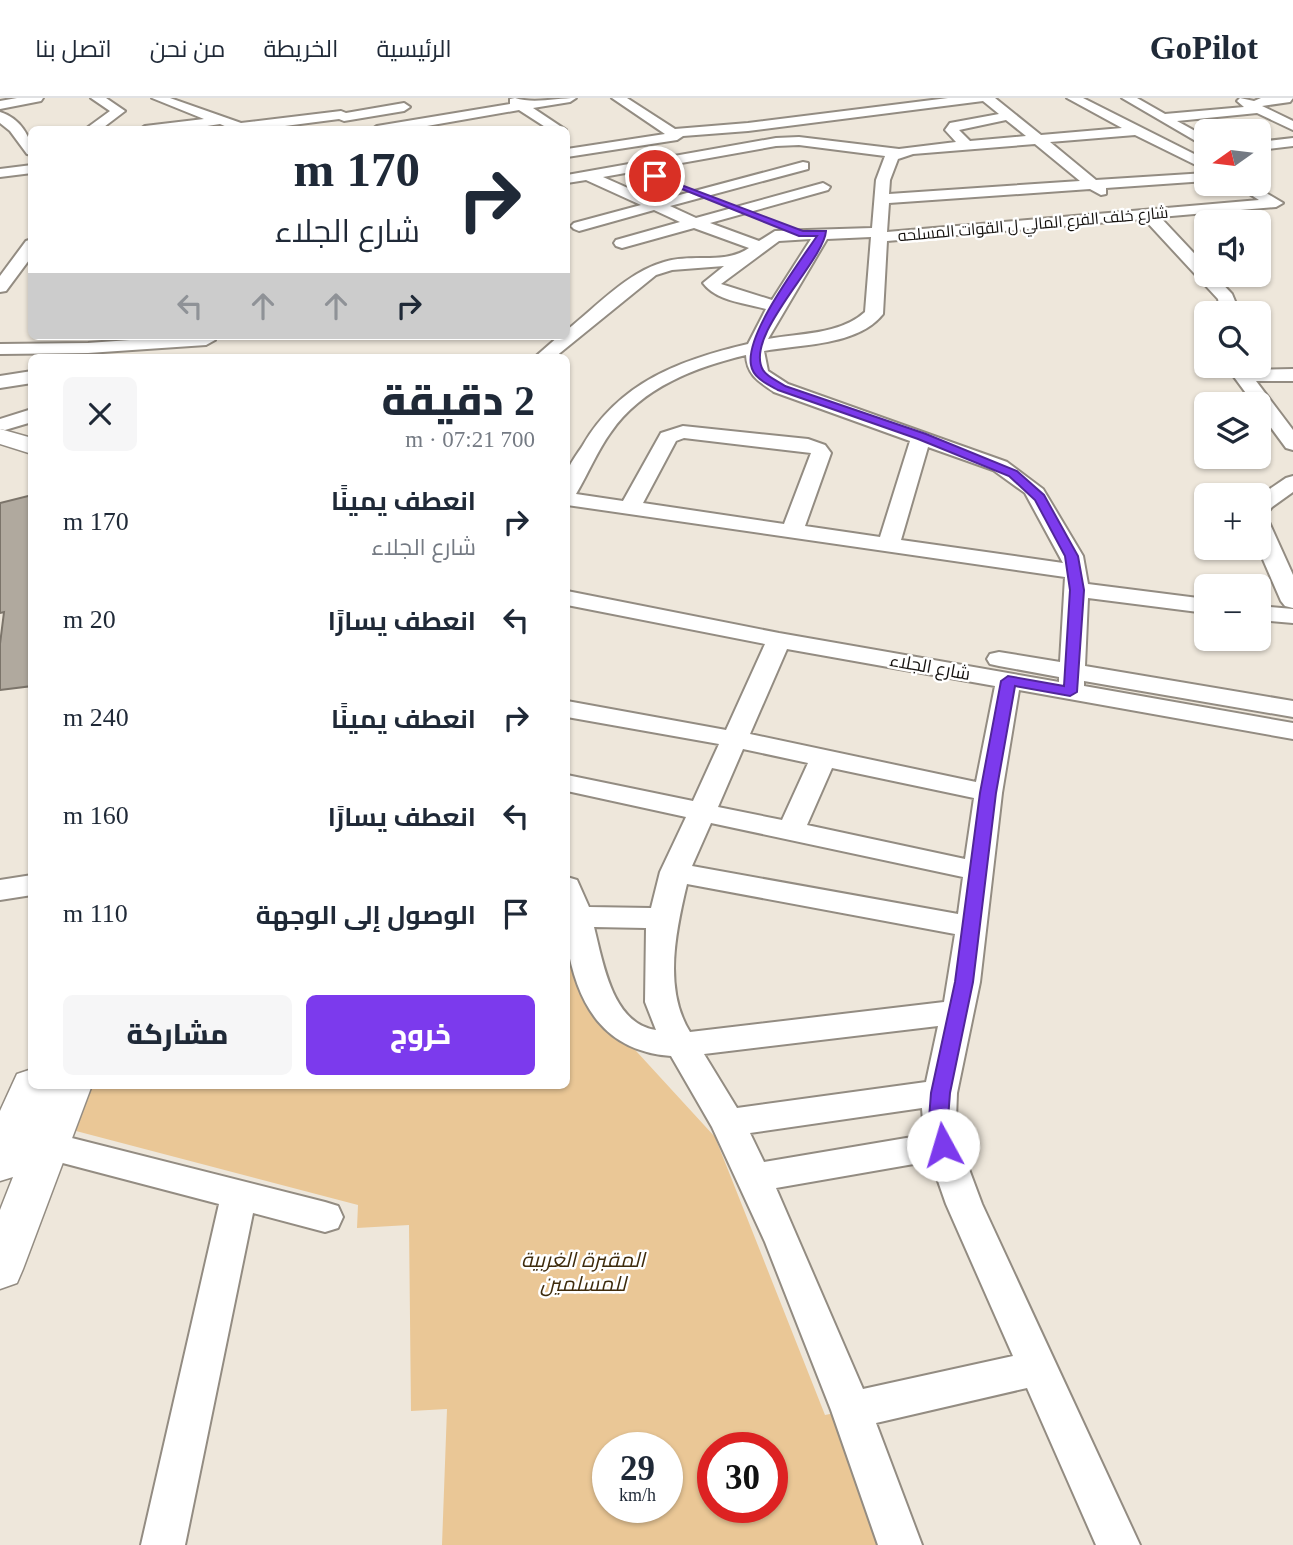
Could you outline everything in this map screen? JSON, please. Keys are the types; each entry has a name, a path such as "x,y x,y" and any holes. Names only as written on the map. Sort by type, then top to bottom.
{"main road":[{"path":"2,427 28,442"},
{"path":"0,1164 30,1089"},
{"path":"0,1269 69,1089"}],"street":[{"path":"0,105 37,98"},
{"path":"96,126 119,109 97,98"},
{"path":"158,98 240,126"},
{"path":"175,104 202,98"},
{"path":"371,98 390,109"},
{"path":"506,98 553,126"},
{"path":"401,126 570,98"},
{"path":"618,98 676,133 771,124 936,100 979,98"},
{"path":"987,98 1131,216"},
{"path":"1073,98 1194,160"},
{"path":"1130,99 1150,104 1290,98"},
{"path":"1250,101 1272,124"},
{"path":"1163,118 1250,101 1293,118"},
{"path":"1150,104 1163,118 1194,136"},
{"path":"319,105 363,126"},
{"path":"261,126 418,105"},
{"path":"0,116 27,137"},
{"path":"966,145 952,130 955,126 1009,116"},
{"path":"176,126 223,120"},
{"path":"632,126 657,122"},
{"path":"771,124 787,141"},
{"path":"1180,128 1272,124 1293,126"},
{"path":"570,178 787,141 897,153 1135,131"},
{"path":"570,154 675,136 676,133"},
{"path":"0,140 27,137"},
{"path":"647,141 706,169"},
{"path":"1271,145 1293,142"},
{"path":"1172,150 1194,150"},
{"path":"570,486 607,423 635,396 661,380 709,358 836,333 869,320 874,314 881,199 890,158 897,153"},
{"path":"570,156 592,174 631,196 759,246"},
{"path":"573,224 803,166"},
{"path":"633,167 802,234"},
{"path":"0,173 28,170"},
{"path":"606,202 671,182 718,174 779,199"},
{"path":"881,199 1194,178"},
{"path":"612,239 693,222 823,187"},
{"name":"شارع خلف الفرع المالي ل القوات المسلحه","path":"776,307 718,290 711,285 775,236 879,234 1272,205 1276,201 1266,196"},
{"path":"1150,215 1226,301"},
{"path":"573,224 678,264"},
{"path":"823,233 776,307 755,347 756,367 770,382 922,436 1000,467 1024,481 1040,498 1072,556 1076,581 1071,682"},
{"path":"0,287 28,249"},
{"path":"570,336 650,272 678,264 741,260"},
{"path":"0,349 73,353 192,340"},
{"path":"180,354 206,340"},
{"path":"548,354 565,340"},
{"path":"1271,374 1293,376"},
{"path":"0,382 28,378"},
{"path":"1244,378 1293,444"},
{"path":"2,427 28,417"},
{"path":"630,508 668,437 674,433 808,445 821,453 792,531"},
{"path":"889,545 922,436"},
{"path":"1271,498 1293,482"},
{"path":"570,499 889,545 1194,604"},
{"path":"1271,551 1293,601"},
{"name":"شارع الجلاء","path":"570,583 1071,682 1293,731"},
{"name":"شارع الجلاء","path":"570,599 1008,681 1071,682 1293,709"},
{"path":"1271,614 1293,616"},
{"path":"779,640 675,872 663,918 659,978 661,1002 667,1022 728,1123 783,1242 852,1410 900,1545"},
{"path":"1008,681 988,793 959,1012 940,1093 939,1119 943,1145 964,1204 1118,1545"},
{"path":"570,710 734,739 988,793"},
{"path":"791,831 823,758"},
{"path":"570,784 978,871"},
{"path":"675,872 972,928"},
{"path":"0,890 28,886"},
{"path":"570,895 597,991 610,1013 634,1036 653,1042 682,1045 959,1012"},
{"path":"578,917 663,918"},
{"path":"728,1123 940,1093"},
{"path":"754,1178 943,1145"},
{"path":"48,1146 325,1217"},
{"path":"163,1545 239,1194"},
{"path":"852,1410 1038,1368"}],"green space":[{"name":"المقبرة الغربية للمسلمين","path":"570,935 604,1016 715,1137 825,1415 840,1412 883,1545 442,1545 447,1409 411,1411 409,1225 357,1228 358,1205 76,1131 92,1089 570,1089"}],"building":[{"path":"28,496 28,686 0,690 0,644 4,612 0,613 0,503"}],"route":[{"path":"655,176 802,234 823,233 776,307 755,347 756,367 761,375 781,388 922,436 1013,473 1040,498 1072,556 1077,590 1070,692 1008,681 988,793 964,982 940,1093 939,1119 943,1145"}]}
